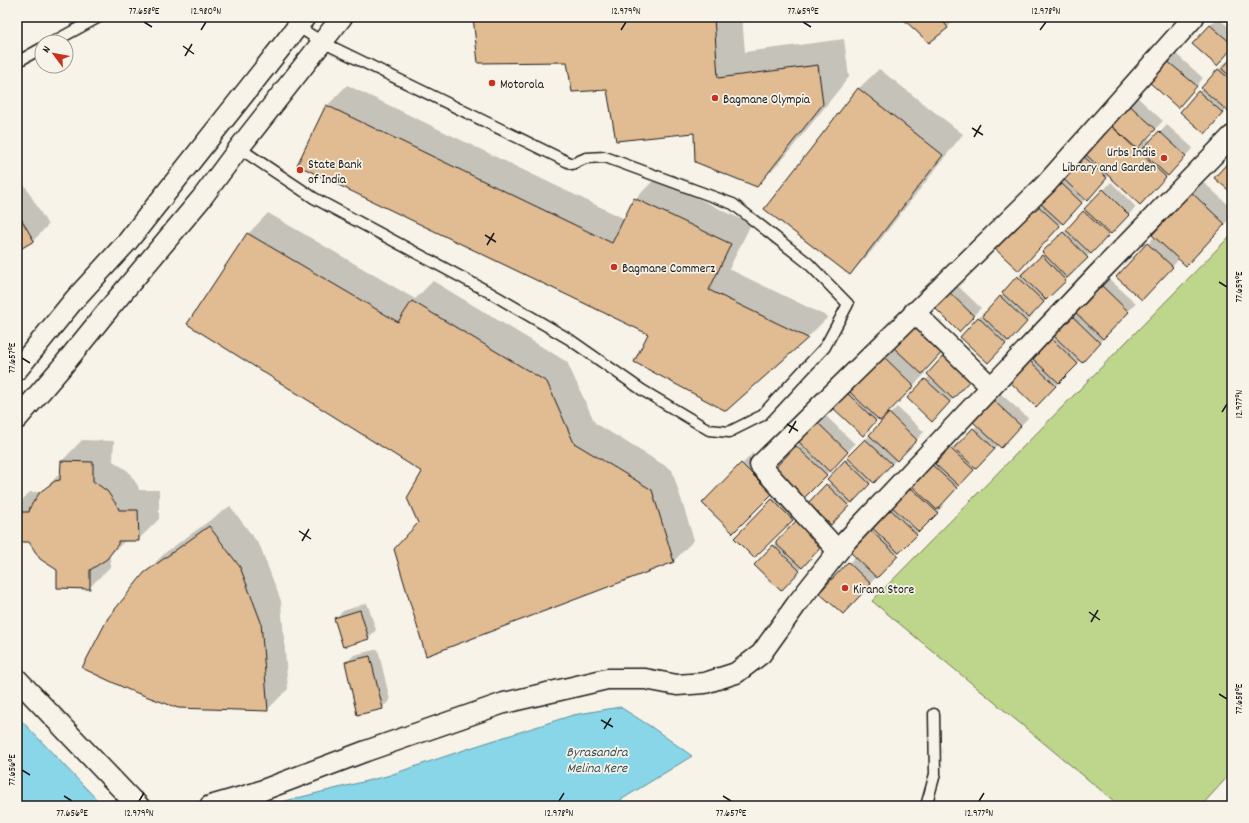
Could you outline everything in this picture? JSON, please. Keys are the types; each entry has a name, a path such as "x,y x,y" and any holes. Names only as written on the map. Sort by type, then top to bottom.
{"street":[{"path":"17,419 201,199 342,17"},
{"path":"838,551 760,465 914,312 1046,184 1194,17"},
{"path":"17,370 74,300 128,241 301,22"},
{"path":"210,806 255,793 366,751 504,703 607,679 645,678 677,685 705,683 736,673 761,654 796,605 847,540 1101,270 1232,136"},
{"path":"914,312 991,387"},
{"path":"17,679 130,799 139,806"}],"lane":[{"path":"68,34 99,17"},
{"path":"239,148 314,198 487,291 569,339 642,390 709,430 729,432 761,416 825,347 848,304 808,264 733,204 605,156 586,158 572,164 322,42 301,22"},
{"path":"17,62 34,52"},
{"path":"926,806 935,774 934,714"}],"green space":[{"path":"1232,234 1232,772 1201,806 1120,806 872,601"}],"water":[{"name":"Byrasandra Melina Kere","path":"620,707 692,756 611,806 274,806 285,801 387,776 573,715"},
{"path":"17,716 103,806 17,806"}],"building":[{"name":"Bagmane Olympia","path":"473,17 714,17 718,78 818,65 823,104 757,187 695,162 694,133 616,141 607,90 572,92 567,62 478,63"},
{"path":"901,17 940,17 948,28 929,43"},
{"path":"1210,25 1232,44 1232,48 1217,66 1192,44"},
{"path":"1232,57 1232,78 1222,69"},
{"path":"1166,60 1197,86 1178,108 1148,81"},
{"path":"1218,69 1232,81 1232,111 1230,113 1201,88"},
{"path":"858,88 943,155 850,275 764,209"},
{"path":"1198,91 1223,113 1205,134 1180,112"},
{"path":"1127,103 1156,129 1137,149 1109,123"},
{"name":"Bagmane Commerz","path":"326,105 612,243 634,198 731,244 709,290 808,338 726,411 634,362 648,334 297,165"},
{"path":"1108,123 1166,177 1140,205 1082,151"},
{"path":"1159,131 1186,156 1168,176 1141,151"},
{"path":"1079,152 1107,178 1087,201 1059,175"},
{"path":"1232,158 1232,193 1214,178"},
{"path":"1059,181 1082,203 1063,224 1040,203"},
{"path":"1103,189 1129,215 1111,234 1084,209"},
{"path":"1191,192 1225,224 1186,266 1152,235"},
{"path":"1034,202 1060,226 1019,271 993,247"},
{"path":"1083,211 1109,235 1091,254 1066,230"},
{"path":"17,212 34,241 17,251"},
{"path":"1063,232 1088,258 1067,278 1042,252"},
{"path":"247,233 398,322 412,301 547,382 574,443 652,490 674,562 426,656 394,549 418,523 407,498 422,472 187,324"},
{"path":"1147,243 1173,267 1142,300 1116,277"},
{"path":"1042,255 1066,281 1046,300 1021,275"},
{"path":"1017,276 1044,302 1029,318 1002,293"},
{"path":"1101,285 1129,312 1103,339 1076,313"},
{"path":"949,292 974,316 959,332 935,308"},
{"path":"1000,296 1027,322 1009,342 982,316"},
{"path":"1072,316 1100,343 1082,363 1054,336"},
{"path":"978,317 1006,344 988,363 960,337"},
{"path":"916,323 944,350 922,374 893,347"},
{"path":"1051,338 1078,364 1059,383 1032,358"},
{"path":"947,352 973,377 953,399 927,374"},
{"path":"883,356 914,386 880,421 849,391"},
{"path":"1029,360 1056,386 1036,407 1009,381"},
{"path":"925,379 950,402 932,422 907,398"},
{"path":"847,393 876,421 863,436 833,408"},
{"path":"992,399 1021,426 1001,448 972,421"},
{"path":"889,413 917,440 897,461 869,435"},
{"path":"818,423 848,452 830,472 799,442"},
{"path":"973,428 995,449 976,469 954,448"},
{"path":"865,439 892,464 874,483 847,457"},
{"path":"796,446 827,475 804,498 774,469"},
{"path":"950,448 974,470 959,486 935,464"},
{"path":"845,460 870,484 852,503 827,479"},
{"path":"61,461 93,462 93,481 107,491 119,510 138,510 139,541 118,541 118,544 107,559 90,570 90,589 57,588 57,570 40,559 29,542 17,542 17,512 29,512 30,507 40,492 55,481 60,480"},
{"path":"929,462 957,488 937,510 909,483"},
{"path":"741,463 772,494 733,533 702,503"},
{"path":"826,484 849,506 831,525 808,503"},
{"path":"908,485 938,513 919,532 889,504"},
{"path":"772,499 793,520 754,558 734,538"},
{"path":"887,506 917,535 899,553 869,525"},
{"path":"796,521 822,546 802,568 775,543"},
{"path":"209,526 240,567 261,622 268,711 178,708 129,690 82,668 108,618 144,573"},
{"path":"868,528 898,556 877,578 848,550"},
{"path":"773,545 800,571 781,591 754,565"},
{"name":"Kirana Store","path":"848,562 871,584 843,614 819,593"},
{"path":"360,610 369,639 343,647 334,618"},
{"path":"370,656 383,709 357,715 345,662"}],"place":[{"name":"Motorola","path":"492,83"},
{"name":"Bagmane Olympia","path":"715,98"},
{"name":"Urbs Indis Library and Garden","path":"1164,158"},
{"name":"State Bank of India","path":"300,170"},
{"name":"Bagmane Commerz","path":"614,267"},
{"name":"Kirana Store","path":"845,588"}]}
